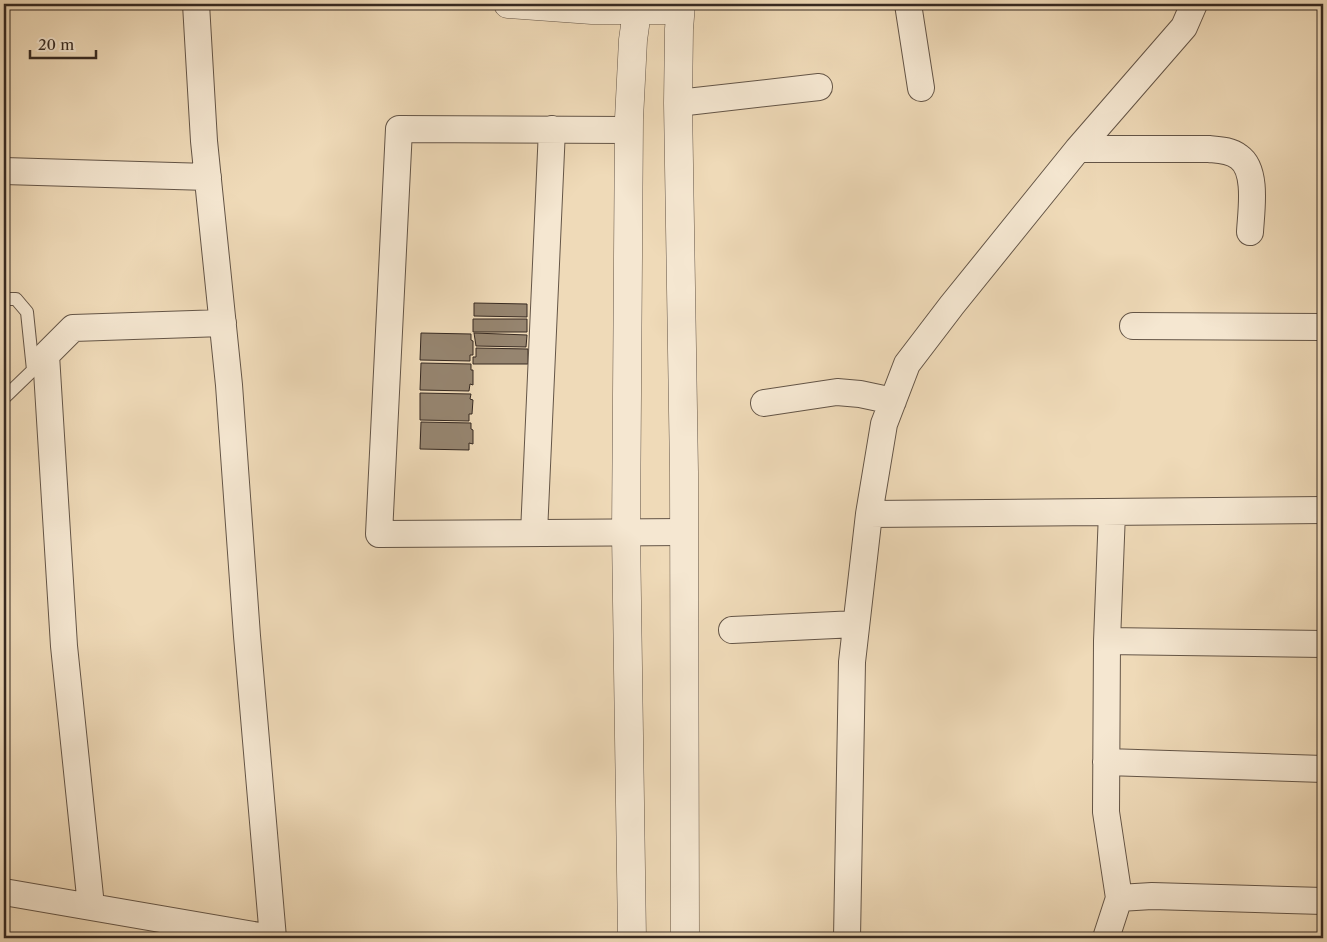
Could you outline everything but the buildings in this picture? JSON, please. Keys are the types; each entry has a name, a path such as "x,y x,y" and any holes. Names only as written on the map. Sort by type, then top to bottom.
{"street":[{"path":"4,892 91,906 241,935 272,938 247,636 229,385 208,177 196,4"},
{"path":"508,4 592,10 681,7 678,28 678,103 684,532 685,938"},
{"path":"908,4 921,88"},
{"path":"847,938 852,662 869,514 884,424 892,401 907,364 952,305 1078,149 1184,27 1194,4"},
{"path":"632,938 626,533 629,130 633,40 638,7"},
{"path":"678,103 819,87"},
{"path":"629,130 399,129 379,534 684,532"},
{"path":"534,533 552,129"},
{"path":"1078,149 1209,149 1227,151 1234,154 1240,157 1248,170 1252,186 1250,232"},
{"path":"4,170 208,177"},
{"path":"91,906 64,646 46,355 73,328 223,323"},
{"path":"1133,326 1323,327"},
{"path":"764,403 837,392 860,394 892,401"},
{"path":"869,514 1323,510"},
{"path":"1106,938 1119,898 1106,812 1107,640 1112,512"},
{"path":"732,630 856,624"},
{"path":"1107,640 1323,644"},
{"path":"1106,762 1323,769"},
{"path":"1119,898 1152,896 1323,901"}],"lane":[{"path":"4,299 16,299 27,312 33,370 4,398"}]}
